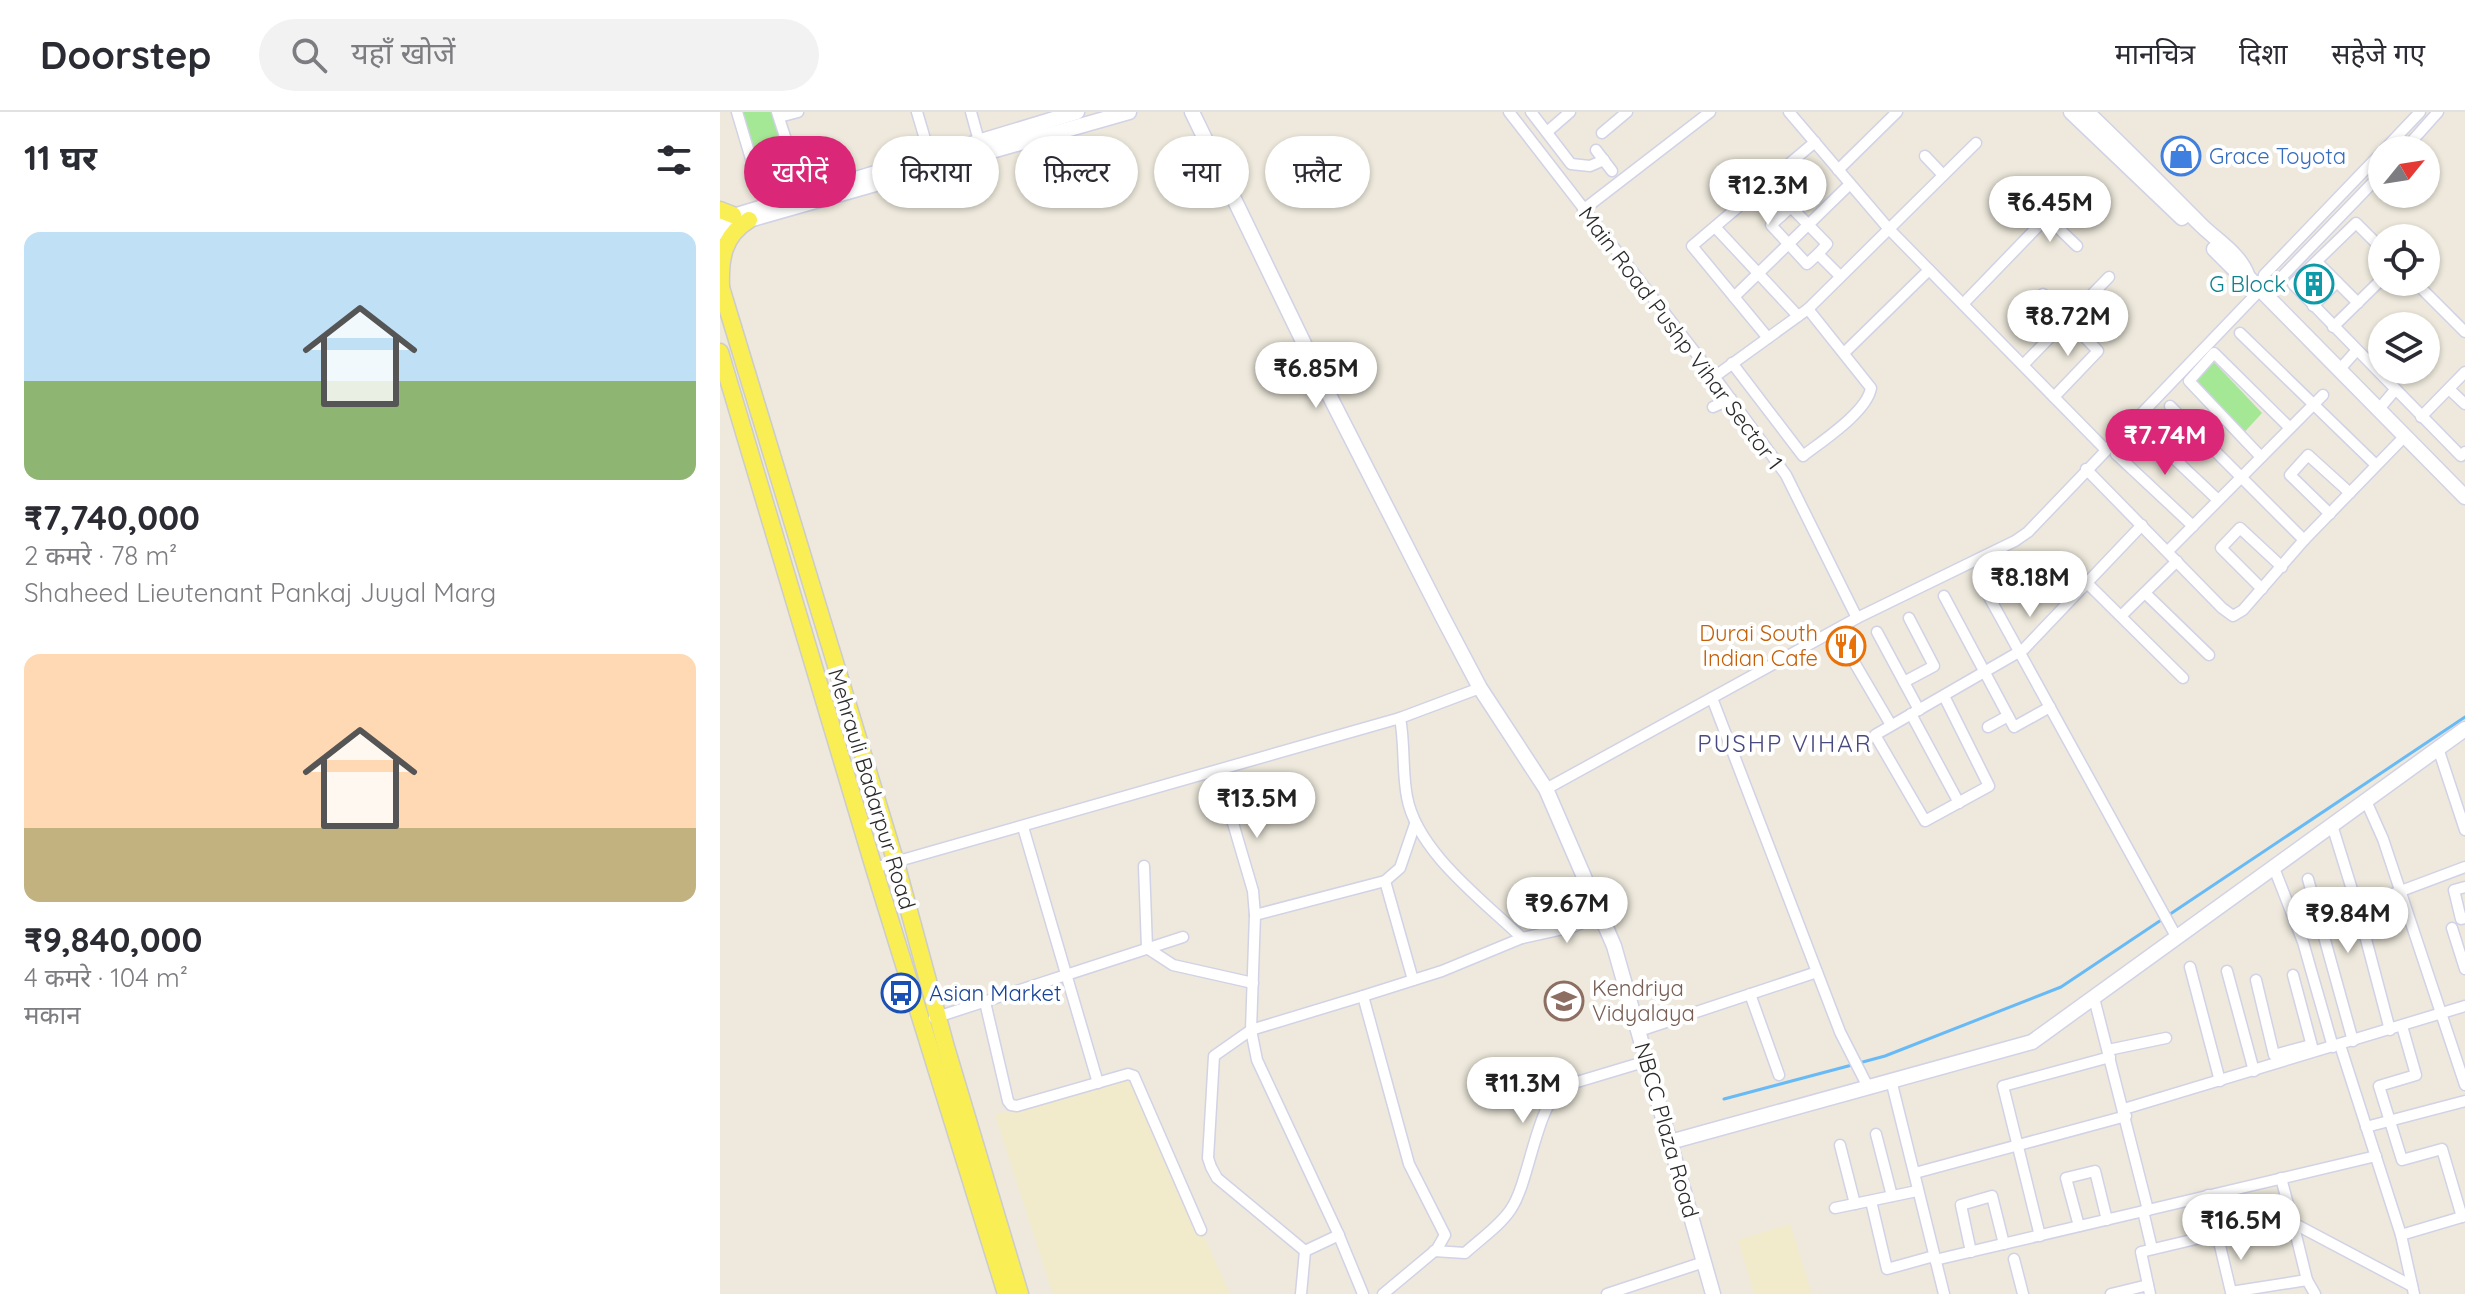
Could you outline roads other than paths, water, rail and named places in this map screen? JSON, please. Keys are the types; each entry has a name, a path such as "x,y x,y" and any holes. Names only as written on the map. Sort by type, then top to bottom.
{"main road":[{"path":"720,286 720,263 724,248 736,230 730,216"},
{"name":"Mehrauli Badarpur Road","path":"720,286 896,863 930,1018 1006,1294"},
{"name":"Mehrauli Badarpur Road","path":"720,352 874,868 930,1018 1020,1294"},
{"path":"752,454 770,448"}],"street":[{"path":"737,112 744,136"},
{"path":"785,136 778,115 798,112"},
{"path":"917,112 924,136"},
{"path":"971,112 978,136"},
{"path":"730,216 1129,112"},
{"name":"NBCC Plaza Road","path":"1192,112 1326,389 1480,688 1546,789 1614,946 1713,1294"},
{"name":"Main Road Pushp Vihar Sector 1","path":"1509,112 1786,475 1857,618"},
{"path":"1531,112 1571,164 1590,166 1604,160"},
{"path":"1547,132 1570,112"},
{"path":"1602,133 1614,116 1627,112"},
{"path":"1583,210 1710,112"},
{"path":"1789,112 1888,228 2105,449"},
{"path":"1838,170 1897,112"},
{"path":"2071,112 2236,271 2261,289 2465,497"},
{"path":"2087,112 2148,169 2205,230 2243,263 2248,277"},
{"path":"2397,136 2420,112"},
{"path":"2417,136 2438,112"},
{"path":"996,136 1072,113"},
{"path":"1768,338 1692,246 1815,142"},
{"path":"1714,377 1808,309 1976,143"},
{"path":"1596,150 1612,171"},
{"path":"1925,156 1943,175"},
{"path":"2261,289 2264,275 2368,167"},
{"path":"1734,297 1850,184"},
{"path":"1546,789 1857,618 2028,532 2261,289 2274,285 2368,188"},
{"path":"1758,191 1781,216"},
{"path":"1791,207 1827,244 1807,264 1771,225 1781,216 1791,207"},
{"path":"720,232 730,216 758,208"},
{"path":"1963,304 2047,217 2077,246"},
{"path":"2368,235 2356,223 2293,284 2421,417 2461,456 2465,452"},
{"path":"1715,227 1798,316"},
{"path":"1818,254 1840,276"},
{"path":"2317,262 2358,303"},
{"path":"1845,352 1929,270"},
{"path":"2023,365 2109,277"},
{"path":"2313,306 2337,282"},
{"path":"2333,327 2368,293"},
{"path":"2043,294 2098,351 2054,397"},
{"path":"2429,296 2465,332"},
{"path":"1732,363 1803,456 1859,410 1870,396 1871,388 1808,309"},
{"path":"2240,333 2376,465"},
{"path":"2340,369 2356,351"},
{"path":"2261,457 2189,381 2214,353 2290,428"},
{"path":"2421,417 2465,372"},
{"path":"2449,389 2465,404"},
{"path":"2379,409 2395,390"},
{"path":"2168,551 2323,395"},
{"path":"1713,407 1731,399"},
{"path":"2170,406 2304,540"},
{"path":"2193,526 2116,454 2142,428 2218,500"},
{"path":"2086,469 2233,616 2243,610 2304,540 2405,436"},
{"path":"2330,514 2290,475 2308,455 2350,493"},
{"path":"1944,696 1989,786 1925,821 1875,735 2020,652 2142,525"},
{"path":"2262,589 2221,548 2240,528 2282,567"},
{"path":"2121,616 2177,561"},
{"path":"2087,583 2183,678"},
{"path":"1982,584 2177,938"},
{"path":"2145,593 2209,655"},
{"path":"1944,596 2014,727 2050,707"},
{"path":"1904,682 1934,666 1909,618"},
{"path":"1877,632 1904,682 1915,712 1959,803"},
{"path":"1847,650 1891,725"},
{"path":"874,868 1400,718 1480,688"},
{"path":"1712,698 1840,1032 1868,1087"},
{"path":"1988,727 2008,716"},
{"path":"1400,718 1407,797 1415,824 1441,859 1522,938"},
{"path":"1670,1142 2032,1042 2465,729"},
{"path":"2438,748 2465,830"},
{"path":"1218,772 1250,874 1255,915 1251,1030 1257,1060 1339,1235 1363,1294"},
{"path":"2366,801 2401,892 2465,1085"},
{"path":"1255,915 1385,881 1400,868 1415,824"},
{"path":"2332,825 2390,1030"},
{"path":"1023,827 1098,1083"},
{"path":"1144,866 1147,948"},
{"path":"2321,921 2465,867"},
{"path":"2274,868 2303,942 2376,1156 2401,1235 2413,1290"},
{"path":"2308,879 2353,1041"},
{"path":"1385,881 1413,980"},
{"path":"2465,887 2454,890 2461,919 2465,918"},
{"path":"1305,1251 1217,1178 1208,1158 1214,1056 1251,1030 1413,980 1522,938 1572,927 1601,916"},
{"path":"2452,928 2465,969"},
{"path":"930,1018 1183,937"},
{"path":"1147,948 1173,965 1253,983"},
{"path":"2190,967 2220,1081"},
{"path":"2227,971 2254,1071"},
{"path":"1639,1031 1817,972"},
{"path":"2293,975 2312,1049"},
{"path":"2256,980 2274,1055 2337,1046 2465,1006"},
{"path":"1750,994 1779,1075"},
{"path":"1363,996 1413,1177 1444,1230 1443,1240 1434,1251 1383,1294"},
{"path":"2094,998 2125,1112 2152,1249"},
{"path":"985,1002 1011,1105 1128,1074 1134,1076 1201,1230"},
{"path":"2401,1235 2464,1216 2442,1149 2402,1160 2379,1086 2416,1075 2402,1026"},
{"path":"2040,1236 2003,1086 2166,1038"},
{"path":"1915,1173 2125,1112 2312,1049"},
{"path":"1434,1251 1465,1253 1510,1211 1556,1091 1647,1061"},
{"path":"1891,1080 1944,1294"},
{"path":"2366,1127 2465,1101"},
{"path":"1876,1134 1892,1196"},
{"path":"1840,1145 1855,1204"},
{"path":"1871,1201 1887,1269 2376,1156"},
{"path":"2079,1226 2066,1178 2095,1171 2107,1220"},
{"path":"2281,1178 2307,1280 2315,1294"},
{"path":"1835,1208 1917,1191"},
{"path":"2208,1195 2231,1292 2307,1280"},
{"path":"1971,1252 1961,1205 1992,1196 2004,1244"},
{"path":"2293,1223 2413,1290"},
{"path":"2111,1294 2149,1290 2141,1252 2217,1234"},
{"path":"1305,1251 1339,1235"},
{"path":"1301,1294 1305,1251"},
{"path":"2014,1259 2023,1294"},
{"path":"1607,1294 1638,1289 1704,1262"}],"waterway":[{"path":"1859,1063 1885,1056 2061,987 2465,717"},
{"path":"1724,1099 1852,1065"}],"place":[{"name":"Grace Toyota","path":"2181,156"},
{"name":"G Block","path":"2314,284"},
{"name":"Durai South Indian Cafe","path":"1846,646"},
{"name":"Asian Market","path":"901,993"},
{"name":"Kendriya Vidyalaya","path":"1564,1001"}],"district":[{"name":"PUSHP VIHAR","path":"1785,744"}]}
